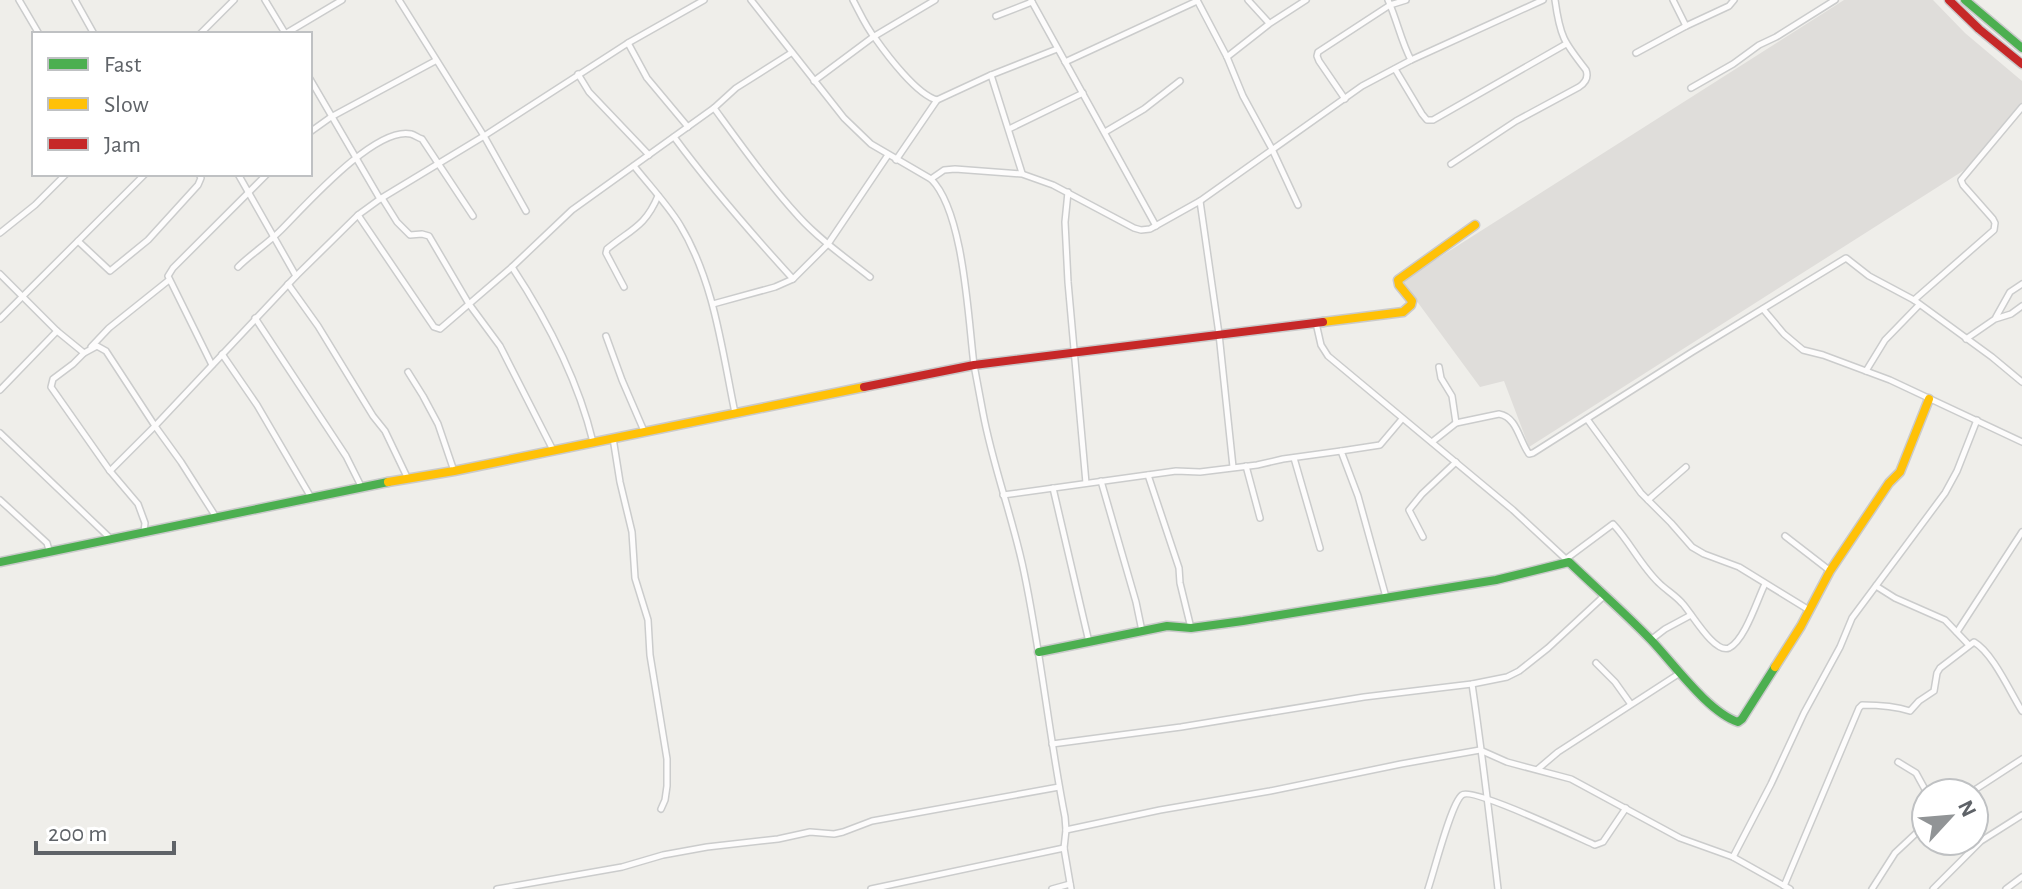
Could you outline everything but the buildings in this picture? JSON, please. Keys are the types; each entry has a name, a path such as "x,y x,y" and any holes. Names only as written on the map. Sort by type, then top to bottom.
{"main road":[{"path":"1949,0 2022,64"},
{"path":"1965,0 2022,48"},
{"path":"0,562 974,365 1403,312 1412,301 1398,280 1475,225"},
{"path":"1039,652 1167,626 1191,628 1496,580 1568,560 1651,640 1715,708 1738,722 1781,659 1830,571 1889,483 1900,472 1929,399"}],"street":[{"path":"19,0 38,32"},
{"path":"75,0 93,32"},
{"path":"202,32 234,0"},
{"path":"265,0 284,32"},
{"path":"288,32 342,0"},
{"path":"399,0 484,136 526,211"},
{"path":"682,0 689,9"},
{"path":"110,471 358,215 578,74 704,0"},
{"path":"751,0 844,118 871,144 931,179 939,187 953,222 987,431 1024,570 1066,830 1064,848 1071,887 1052,889"},
{"path":"853,0 873,37 918,89 937,100"},
{"path":"814,81 873,37 935,0"},
{"path":"1065,62 1197,0 1298,205"},
{"path":"1248,0 1269,24"},
{"path":"1227,57 1306,0"},
{"path":"1345,99 1319,61 1318,52 1389,3 1406,0"},
{"path":"931,179 944,170 955,169 1022,174 1068,192 1134,228 1141,230 1156,226 1200,201 1362,86 1411,60 1543,0"},
{"path":"1451,164 1516,121 1583,84 1588,75 1566,44 1559,27 1555,0"},
{"path":"1673,0 1686,26"},
{"path":"1636,53 1729,6 1734,0"},
{"path":"1691,88 1835,0"},
{"path":"996,16 1031,1 1156,226"},
{"path":"1389,3 1411,60"},
{"path":"628,43 647,78 688,127"},
{"path":"1395,69 1422,114 1427,120 1433,120 1566,44"},
{"path":"896,160 937,100 1057,48"},
{"path":"358,215 434,327 440,329 572,210 714,108 736,88 791,53"},
{"path":"312,131 331,117 435,61"},
{"path":"578,74 589,92 649,155"},
{"path":"991,75 1022,174"},
{"path":"1105,132 1144,109 1180,81"},
{"path":"312,83 355,158 397,222 410,235 429,236 469,304 500,346 553,450"},
{"path":"1009,129 1083,93"},
{"path":"1866,371 1885,340 1917,302 1994,230 1993,219 1961,180 2022,107"},
{"path":"714,108 800,218 870,277"},
{"path":"238,267 273,238 355,158 384,139 398,134 411,134 422,139 473,216"},
{"path":"674,137 744,226 793,279"},
{"path":"713,304 793,279 828,244 888,155"},
{"path":"634,166 680,225 692,249 713,304 735,413"},
{"path":"0,233 64,176"},
{"path":"0,319 143,176"},
{"path":"78,241 110,271 148,240 198,185 200,176"},
{"path":"239,176 296,276"},
{"path":"212,365 168,276 265,176"},
{"path":"1068,192 1065,222 1086,483"},
{"path":"624,287 608,258 607,249 644,222 658,196"},
{"path":"1200,201 1219,334 1233,467"},
{"path":"1432,442 1456,423 1505,414 1510,417 1526,451 1531,454 1846,258 1869,276 1917,302 2022,382"},
{"path":"512,267 547,325 579,395 593,442"},
{"path":"0,274 57,331 84,353"},
{"path":"144,532 145,523 138,504 110,471 50,385 109,328 169,280"},
{"path":"288,284 385,431 408,479"},
{"path":"1995,319 2010,292 2022,284"},
{"path":"1966,339 1995,319 2011,314 2022,306"},
{"path":"1763,309 1784,334 1803,350 1890,380 2022,442"},
{"path":"255,318 346,456 362,487"},
{"path":"1316,322 1316,333 1328,356 1568,560 1613,524 1659,583 1682,602 1716,645 1727,649 1749,623 1765,584"},
{"path":"0,390 57,331"},
{"path":"606,336 645,432"},
{"path":"90,348 97,346 106,351 216,517"},
{"path":"222,354 257,405 312,499"},
{"path":"1439,367 1441,378 1452,396 1456,423"},
{"path":"408,372 438,424 454,471"},
{"path":"1003,495 1176,471 1200,472 1246,466 1380,445 1402,419"},
{"path":"1587,419 1641,493 1692,547 1739,567 1810,610"},
{"path":"1733,857 1852,618 1945,493 1977,420"},
{"path":"0,433 111,539"},
{"path":"613,438 634,543 635,578 648,620 650,655 667,759 667,786 661,809"},
{"path":"1341,451 1386,597"},
{"path":"1294,458 1320,548"},
{"path":"1423,537 1409,510 1456,462"},
{"path":"1246,466 1260,518"},
{"path":"1648,500 1686,467"},
{"path":"1148,475 1179,568 1191,628"},
{"path":"1101,481 1142,632"},
{"path":"1053,488 1089,642"},
{"path":"0,500 47,543 49,550"},
{"path":"1957,632 2022,532"},
{"path":"1785,536 1830,571"},
{"path":"1876,586 1945,620 1968,644"},
{"path":"1052,744 1507,677 1548,648 1605,595"},
{"path":"1651,640 1691,615"},
{"path":"1066,830 1480,750 1507,762 1571,779 1680,838 1733,857 1787,888 1859,708 1866,704 1910,711 1934,691 1940,668 1974,642 2007,682 2022,711"},
{"path":"1596,663 1630,703"},
{"path":"1537,770 1630,703 1680,673"},
{"path":"1472,684 1498,889"},
{"path":"1990,780 2022,759"},
{"path":"1898,762 1918,777"},
{"path":"497,889 622,867 707,847 810,832 834,834 872,821 1059,787"},
{"path":"1428,889 1451,816 1458,799 1466,793 1488,799 1595,845 1603,842 1626,808"},
{"path":"1933,889 1981,841 2022,815"},
{"path":"1872,889 1895,853 1910,839"},
{"path":"871,889 1064,848"},
{"path":"2006,889 2022,877"}],"shaded area":[{"path":"1844,0 1933,0 1965,33 2022,81 2022,103 1966,169 1529,447 1504,381 1480,387 1402,281"}],"traffic: fast":[{"path":"1965,0 2022,48"},
{"path":"0,562 388,482"},
{"path":"1039,652 1167,626 1191,628 1243,621 1496,580 1569,562 1641,630 1703,698 1727,717 1738,722 1742,719 1775,667"}],"traffic: slow":[{"path":"1323,322 1403,312 1412,301 1398,280 1475,225"},
{"path":"388,482 864,387"},
{"path":"1775,667 1830,571 1889,483 1900,472 1929,399"}],"traffic: jam":[{"path":"1949,0 2022,64"},
{"path":"864,387 974,365 1323,322"}]}
